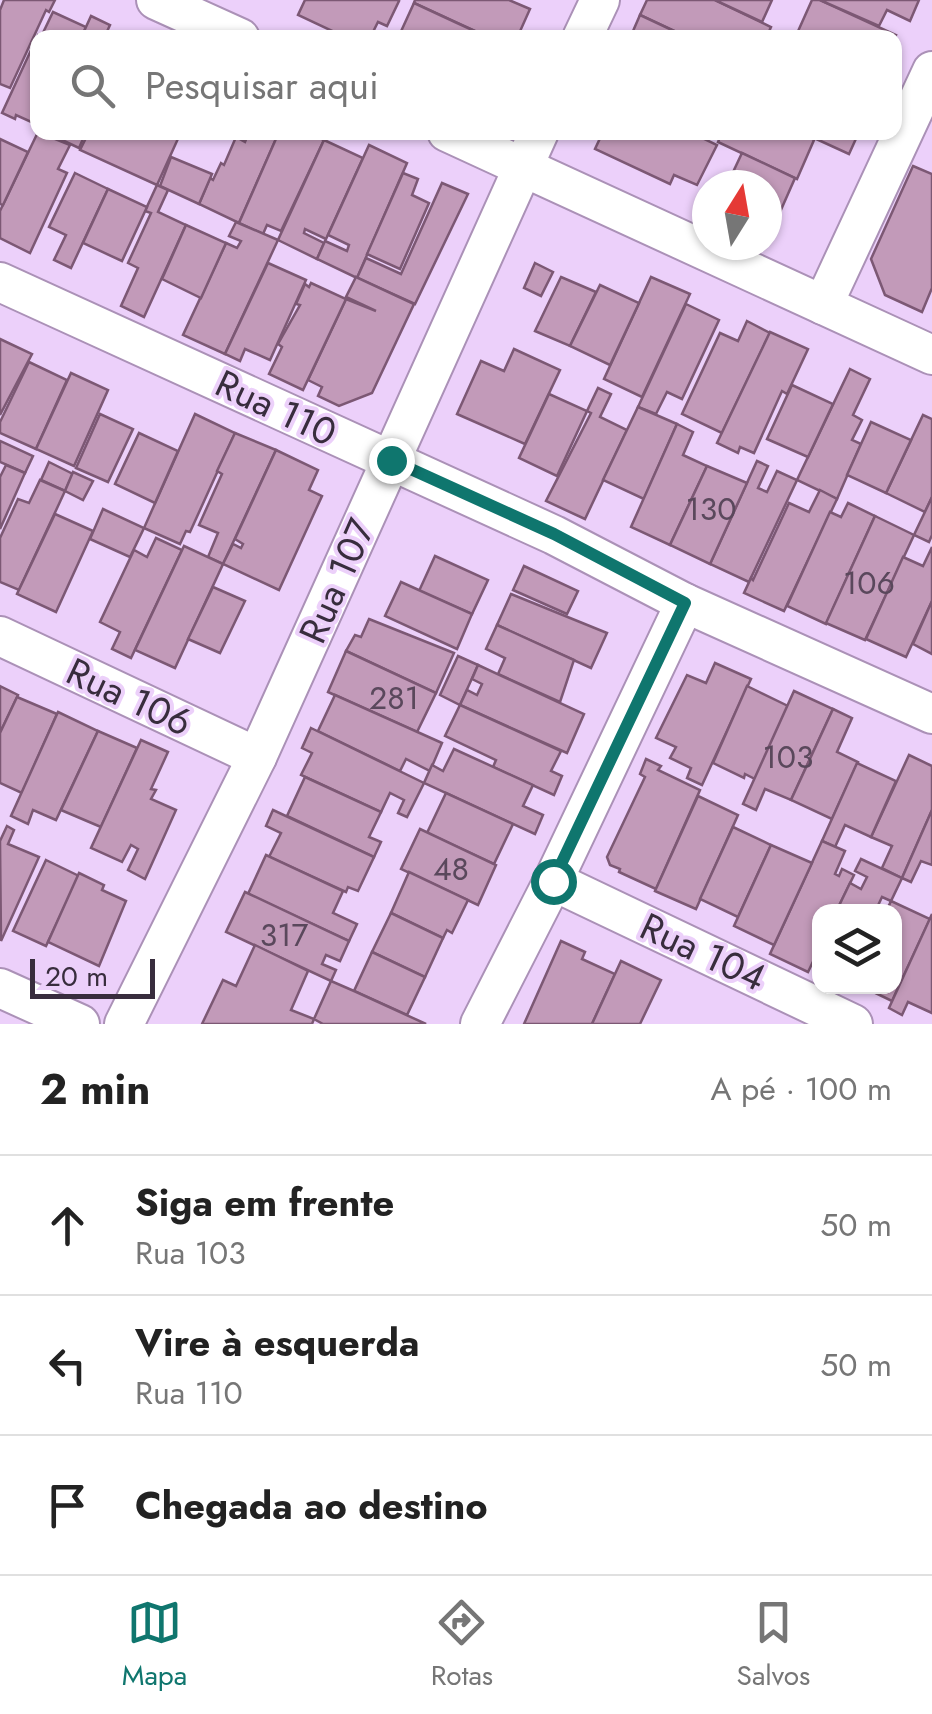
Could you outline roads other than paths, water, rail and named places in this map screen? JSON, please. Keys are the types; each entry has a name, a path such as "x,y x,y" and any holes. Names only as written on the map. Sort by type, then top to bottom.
{"street":[{"path":"156,0 236,23"},
{"path":"586,30 600,0"},
{"path":"902,135 932,71"},
{"path":"463,140 932,355"},
{"name":"Rua 107","path":"124,1024 258,758 535,140"},
{"path":"823,305 900,140"},
{"name":"Rua 110","path":"0,282 554,534 685,603 932,714"},
{"path":"480,1024 553,881 685,603"},
{"name":"Rua 106","path":"0,636 258,758"},
{"name":"Rua 104","path":"553,881 854,1024"},
{"path":"0,988 80,1024"}]}
